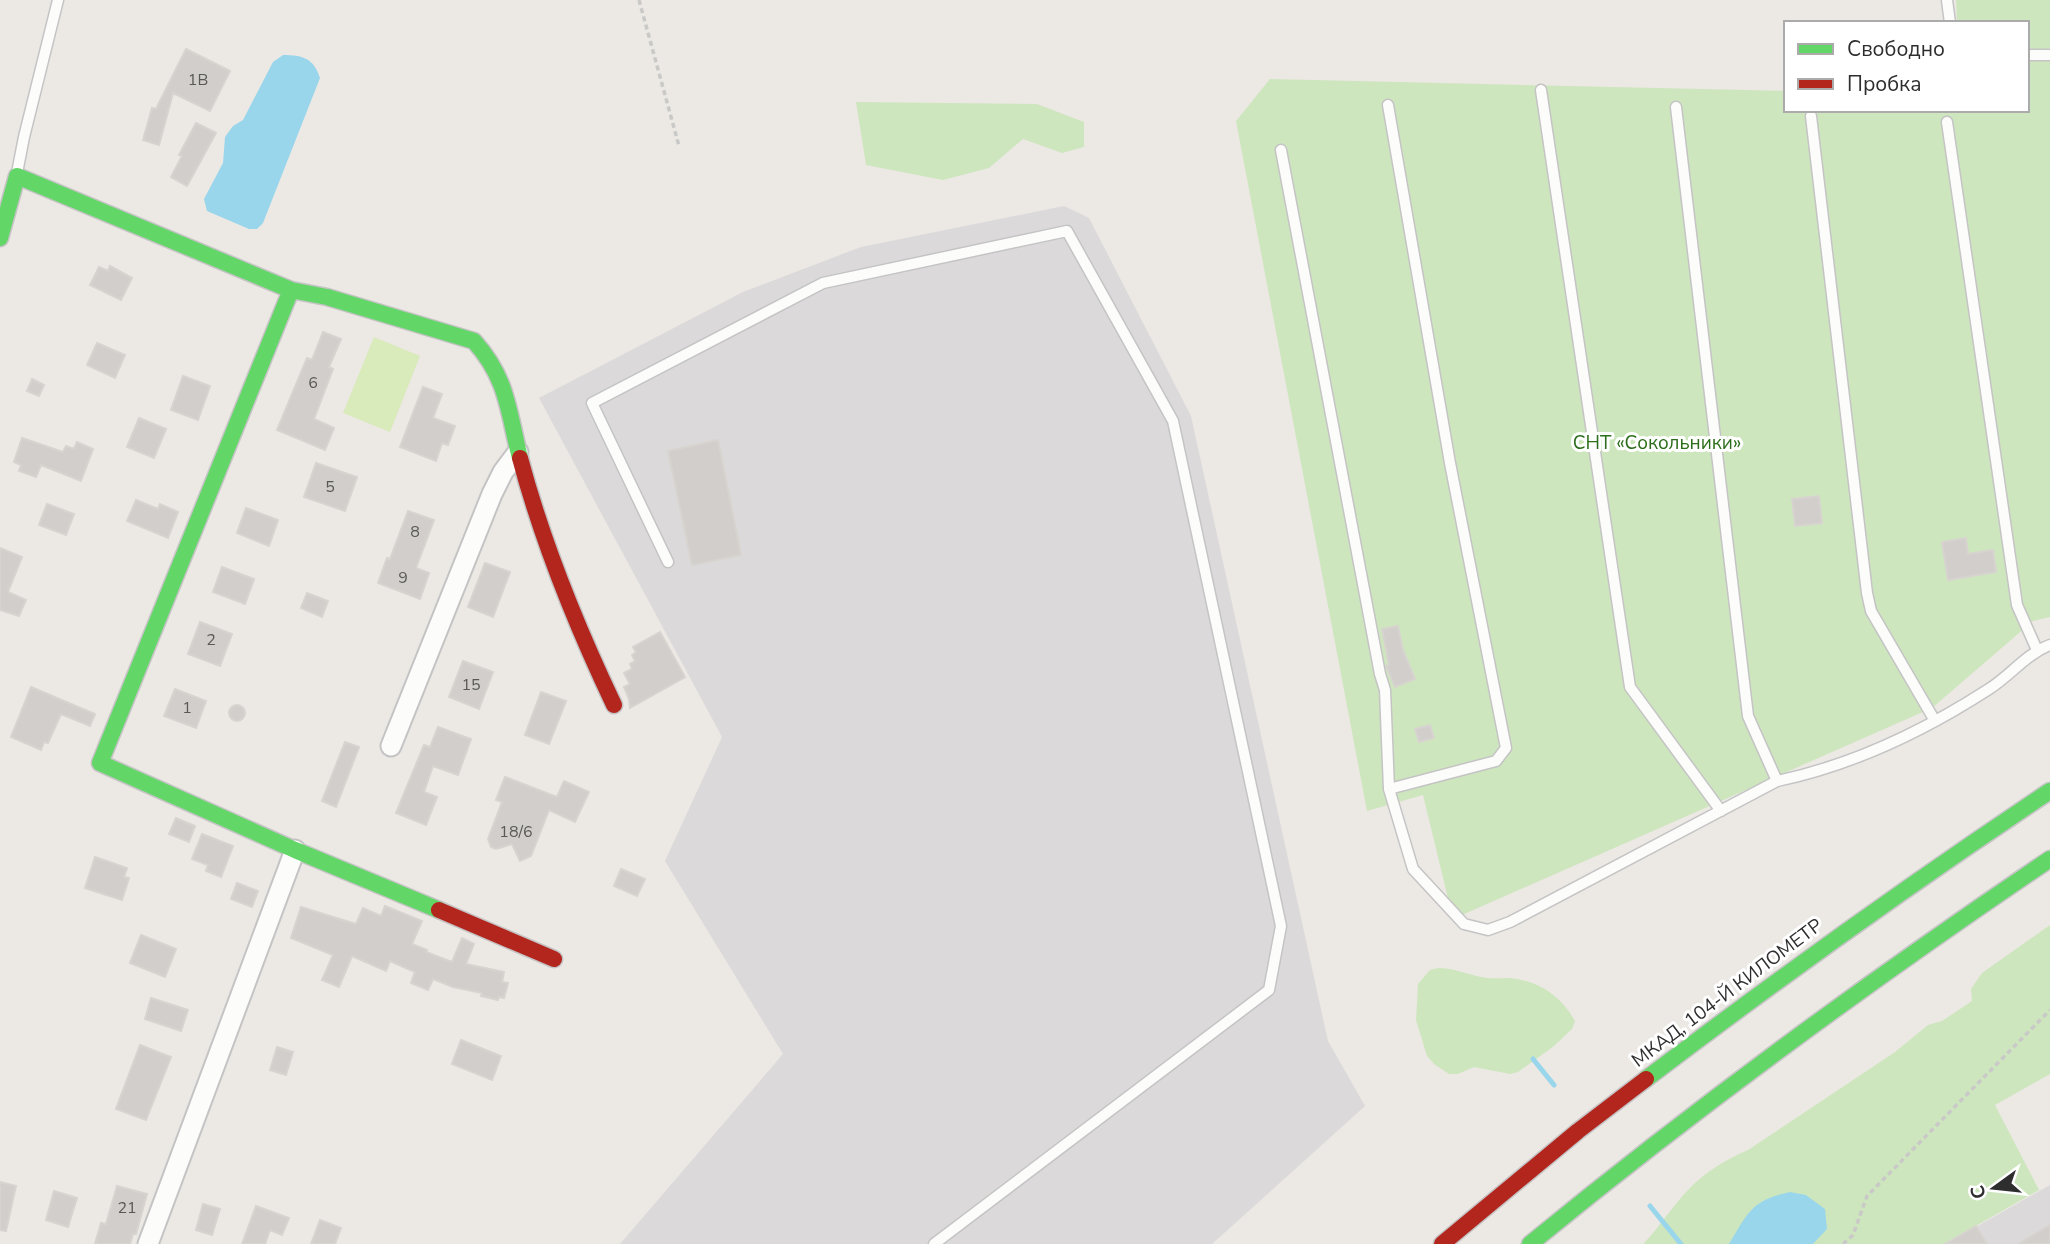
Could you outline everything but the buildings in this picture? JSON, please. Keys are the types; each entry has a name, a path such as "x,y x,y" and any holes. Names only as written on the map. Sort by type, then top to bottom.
{"main road":[{"path":"0,238 17,176 291,290 327,297 474,341 500,373 518,452 556,570 580,633 614,705"},
{"path":"291,290 100,763 295,850 554,959"},
{"name":"МКАД, 104-Й КИЛОМЕТР","path":"1442,1244 1578,1131 1765,989 1922,877 2050,791"},
{"path":"1530,1244 1613,1175 1798,1035 1954,923 2050,859"}],"street":[{"path":"391,746 492,494 503,471 518,452"},
{"path":"148,1244 295,850"}],"lane":[{"path":"17,176 58,0"},
{"path":"1947,0 1950,21"},
{"path":"2029,55 2050,55"},
{"path":"1541,90 1630,687 1721,811"},
{"path":"1388,105 1450,463 1506,748 1496,761 1389,789"},
{"path":"1676,107 1748,716 1777,781"},
{"path":"1811,116 1867,593 1871,611 1935,721"},
{"path":"1947,122 2017,605 2037,650"},
{"path":"1281,150 1385,690 1389,789 1413,869 1464,924 1488,930 1510,922 1777,781 1810,774 1866,754 1935,721 1992,687 2037,650 2050,645"},
{"path":"668,562 592,403 823,283 1067,231 1173,421 1281,926 1269,990 934,1244"}],"path":[{"path":"639,0 679,146"},
{"path":"1843,1244 1853,1235 1867,1196 2050,1010"}],"shaded area":[{"path":"1064,206 1089,218 1191,416 1328,1041 1365,1106 1212,1244 620,1244 783,1054 665,861 722,737 539,398 743,292 861,247"},
{"path":"2050,1185 2050,1244 1964,1244 1960,1236"}],"green space":[{"name":"СНТ «Сокольники»","path":"1956,0 2050,0 2050,617 2033,621 1932,708 1453,919 1423,795 1367,811 1236,121 1270,79 1784,91 1784,112 2029,112 2029,21 1957,21"},
{"path":"856,102 1037,104 1084,122 1084,147 1062,153 1023,139 989,168 943,180 866,165"},
{"path":"374,337 420,356 390,432 343,413"},
{"path":"2050,925 2050,1074 1995,1105 2039,1190 1960,1235 1964,1244 1643,1244 1702,1177 1748,1150 1895,1052 1928,1025 1942,1021 1972,1001 1971,989 1982,973"},
{"path":"1438,968 1484,978 1519,979 1547,990 1563,1004 1575,1021 1572,1029 1518,1072 1510,1074 1474,1067 1458,1074 1449,1074 1427,1056 1416,1020 1418,984 1430,970"}],"water":[{"path":"283,55 296,56 311,62 320,78 263,223 257,229 249,229 207,211 204,199 223,163 225,137 233,126 243,120 273,62"},
{"path":"1790,1192 1806,1195 1825,1209 1827,1229 1813,1244 1729,1244 1752,1209 1767,1199"}],"waterway":[{"path":"1533,1059 1554,1085"},
{"path":"1650,1206 1681,1244"}],"traffic: fast":[{"path":"0,238 17,176 291,290 327,297 474,341 500,382 520,458"},
{"path":"291,290 100,763 295,850 439,910"},
{"path":"1646,1079 1846,932 2050,791"},
{"path":"1530,1244 1657,1143 1786,1046 2050,859"}],"traffic: jam":[{"path":"520,458 561,584 614,705"},
{"path":"439,910 554,959"},
{"path":"1442,1244 1578,1131 1646,1079"}]}
